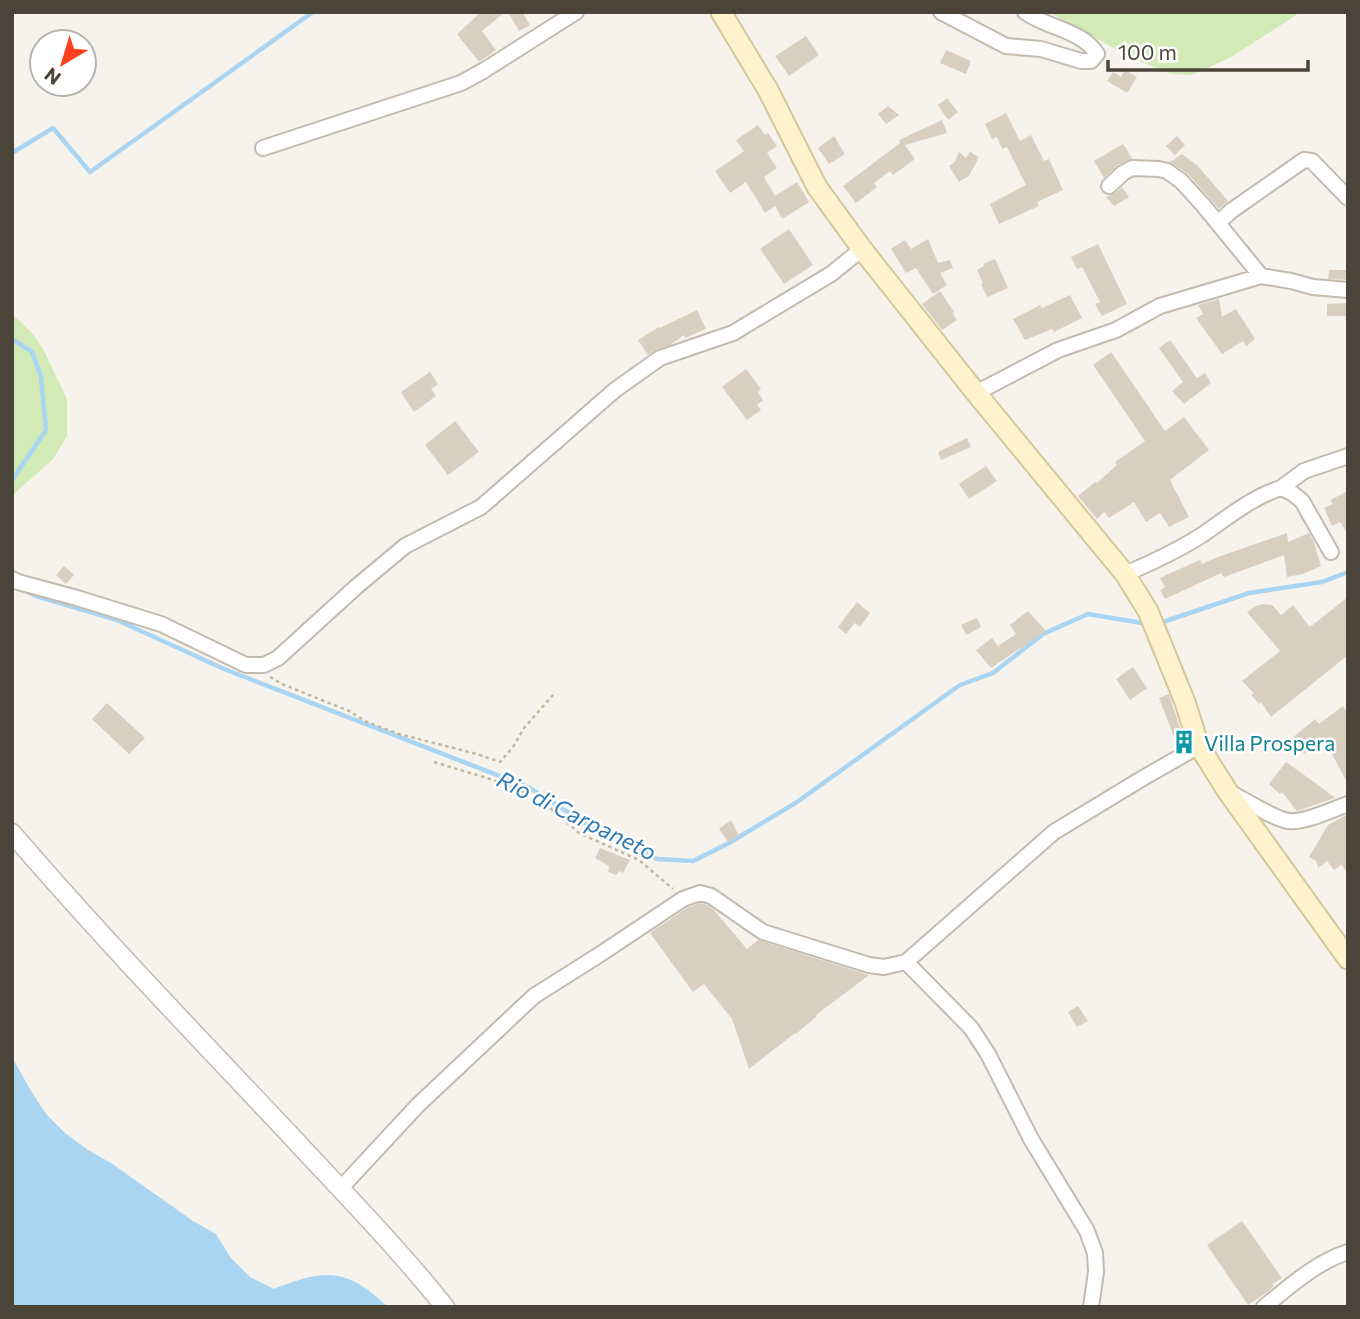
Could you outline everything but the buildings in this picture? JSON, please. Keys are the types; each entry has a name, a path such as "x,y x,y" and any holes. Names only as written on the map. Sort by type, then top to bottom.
{"main road":[{"path":"721,12 768,90 817,187 862,249 976,393 1125,574 1148,611 1185,702 1199,746 1228,792 1348,959"}],"street":[{"path":"263,148 461,83 576,12"},
{"path":"941,12 1006,46 1041,49 1081,61 1091,61 1097,54 1081,39 1025,12"},
{"path":"1218,223 1304,160 1312,161 1348,198"},
{"path":"1109,186 1132,168 1167,172 1181,181 1261,276"},
{"path":"12,579 161,624 246,665 264,665 278,658 405,546 481,507 615,390 660,358 733,333 831,274 862,249"},
{"path":"976,393 1058,350 1116,330 1160,306 1261,276 1313,287 1348,290"},
{"path":"1125,574 1158,560 1199,537 1265,493 1280,488 1304,471 1348,456"},
{"path":"1280,488 1301,501 1331,552"},
{"path":"341,1189 418,1105 534,996 682,899 700,892 711,896 763,932 869,965 884,967 906,962 1054,832 1199,746"},
{"path":"1228,792 1274,816 1290,821 1317,816 1348,804"},
{"path":"12,833 71,901 341,1189 421,1277 444,1307"},
{"path":"906,962 971,1028 983,1045 1031,1139 1087,1231 1095,1254 1096,1272 1091,1307"},
{"path":"1264,1307 1334,1256 1348,1252"}],"path":[{"path":"264,665 266,674 282,684 349,711 367,722 399,734 500,762 524,728 553,695"},
{"path":"434,762 503,783 523,792 549,807 579,833 639,860 682,899"}],"green space":[{"path":"1049,12 1301,12 1231,57 1192,75 1172,74 1132,58"},
{"path":"12,314 33,334 43,349 67,399 67,436 53,459 12,496"}],"water":[{"path":"12,1057 46,1114 65,1133 216,1234 231,1258 250,1277 274,1289 308,1277 335,1276 360,1285 388,1307 12,1307"}],"waterway":[{"path":"12,153 53,128 90,172 313,12"},
{"name":"Rio di Carpaneto","path":"12,339 32,352 41,377 46,430 12,480"},
{"name":"Rio di Carpaneto","path":"1160,623 1249,593 1322,582 1348,572"},
{"name":"Rio di Carpaneto","path":"24,590 117,620 224,669 528,787 593,828 657,859 693,861 729,843 797,802 960,685 993,673 1043,634 1088,614 1148,624"}],"place":[{"name":"Villa Prospera","path":"1184,742"}]}
